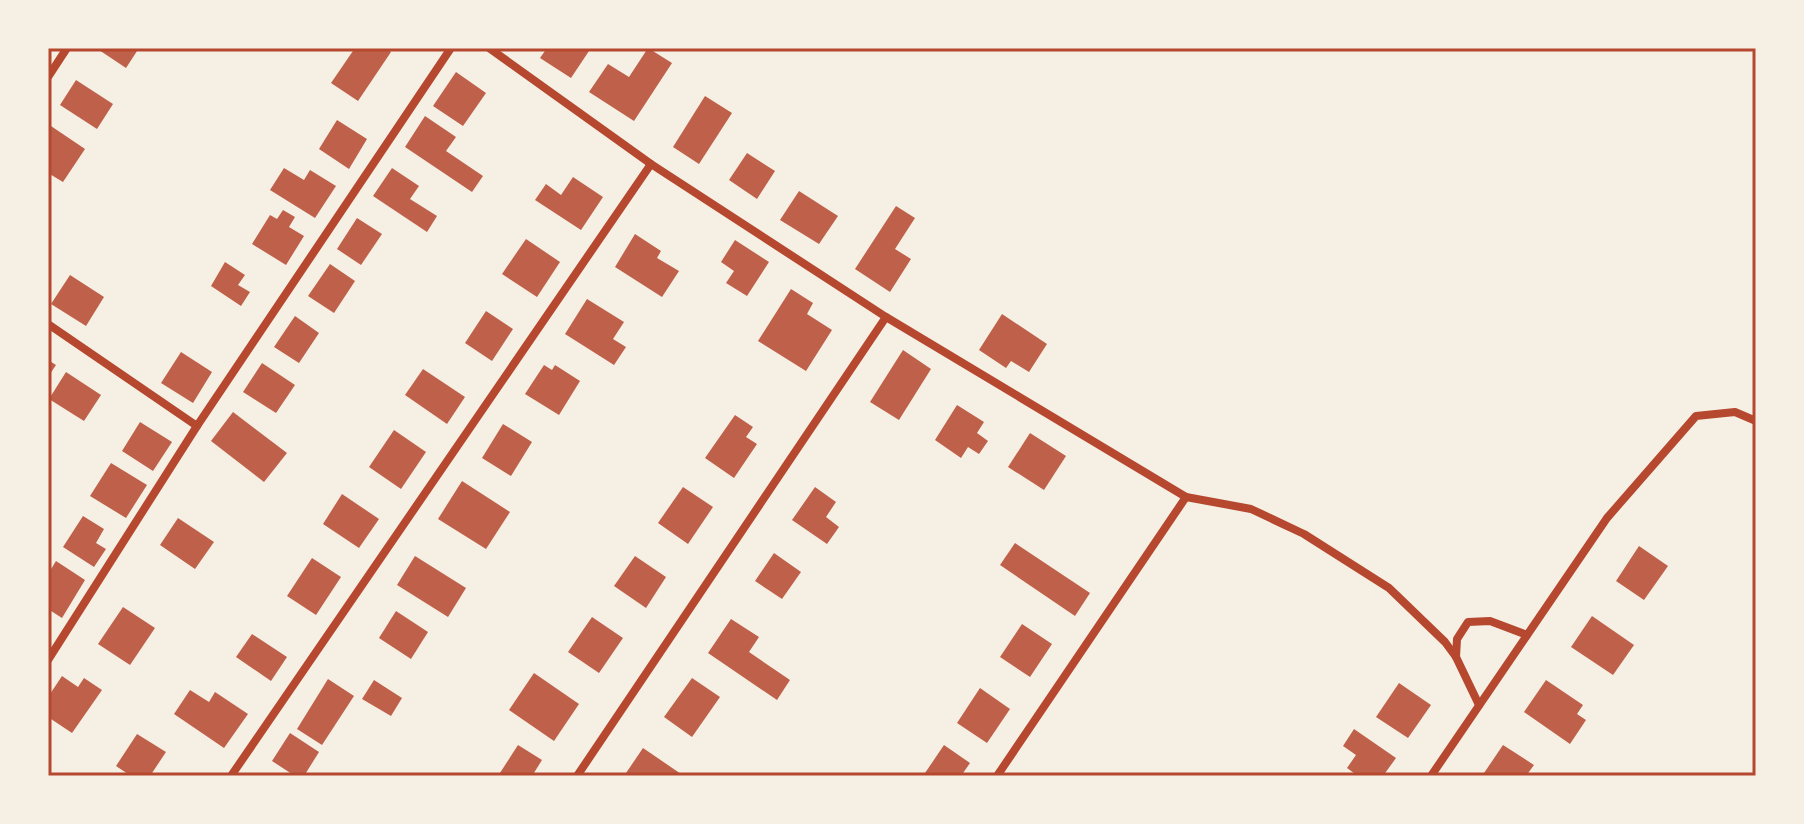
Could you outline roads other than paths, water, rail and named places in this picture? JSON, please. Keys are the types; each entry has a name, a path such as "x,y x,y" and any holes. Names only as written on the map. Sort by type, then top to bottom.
{"street":[{"path":"48,77 67,48"},
{"path":"48,660 197,426 451,48"},
{"path":"489,48 651,164 886,317 1186,497 1251,509 1304,534 1389,588 1445,642 1456,657 1479,705"},
{"path":"231,776 651,164"},
{"path":"577,776 886,317"},
{"path":"48,324 197,426"},
{"path":"1431,776 1607,518 1696,416 1735,412 1756,421"},
{"path":"997,776 1186,497"},
{"path":"1456,657 1457,639 1468,622 1490,621 1527,635"}]}
